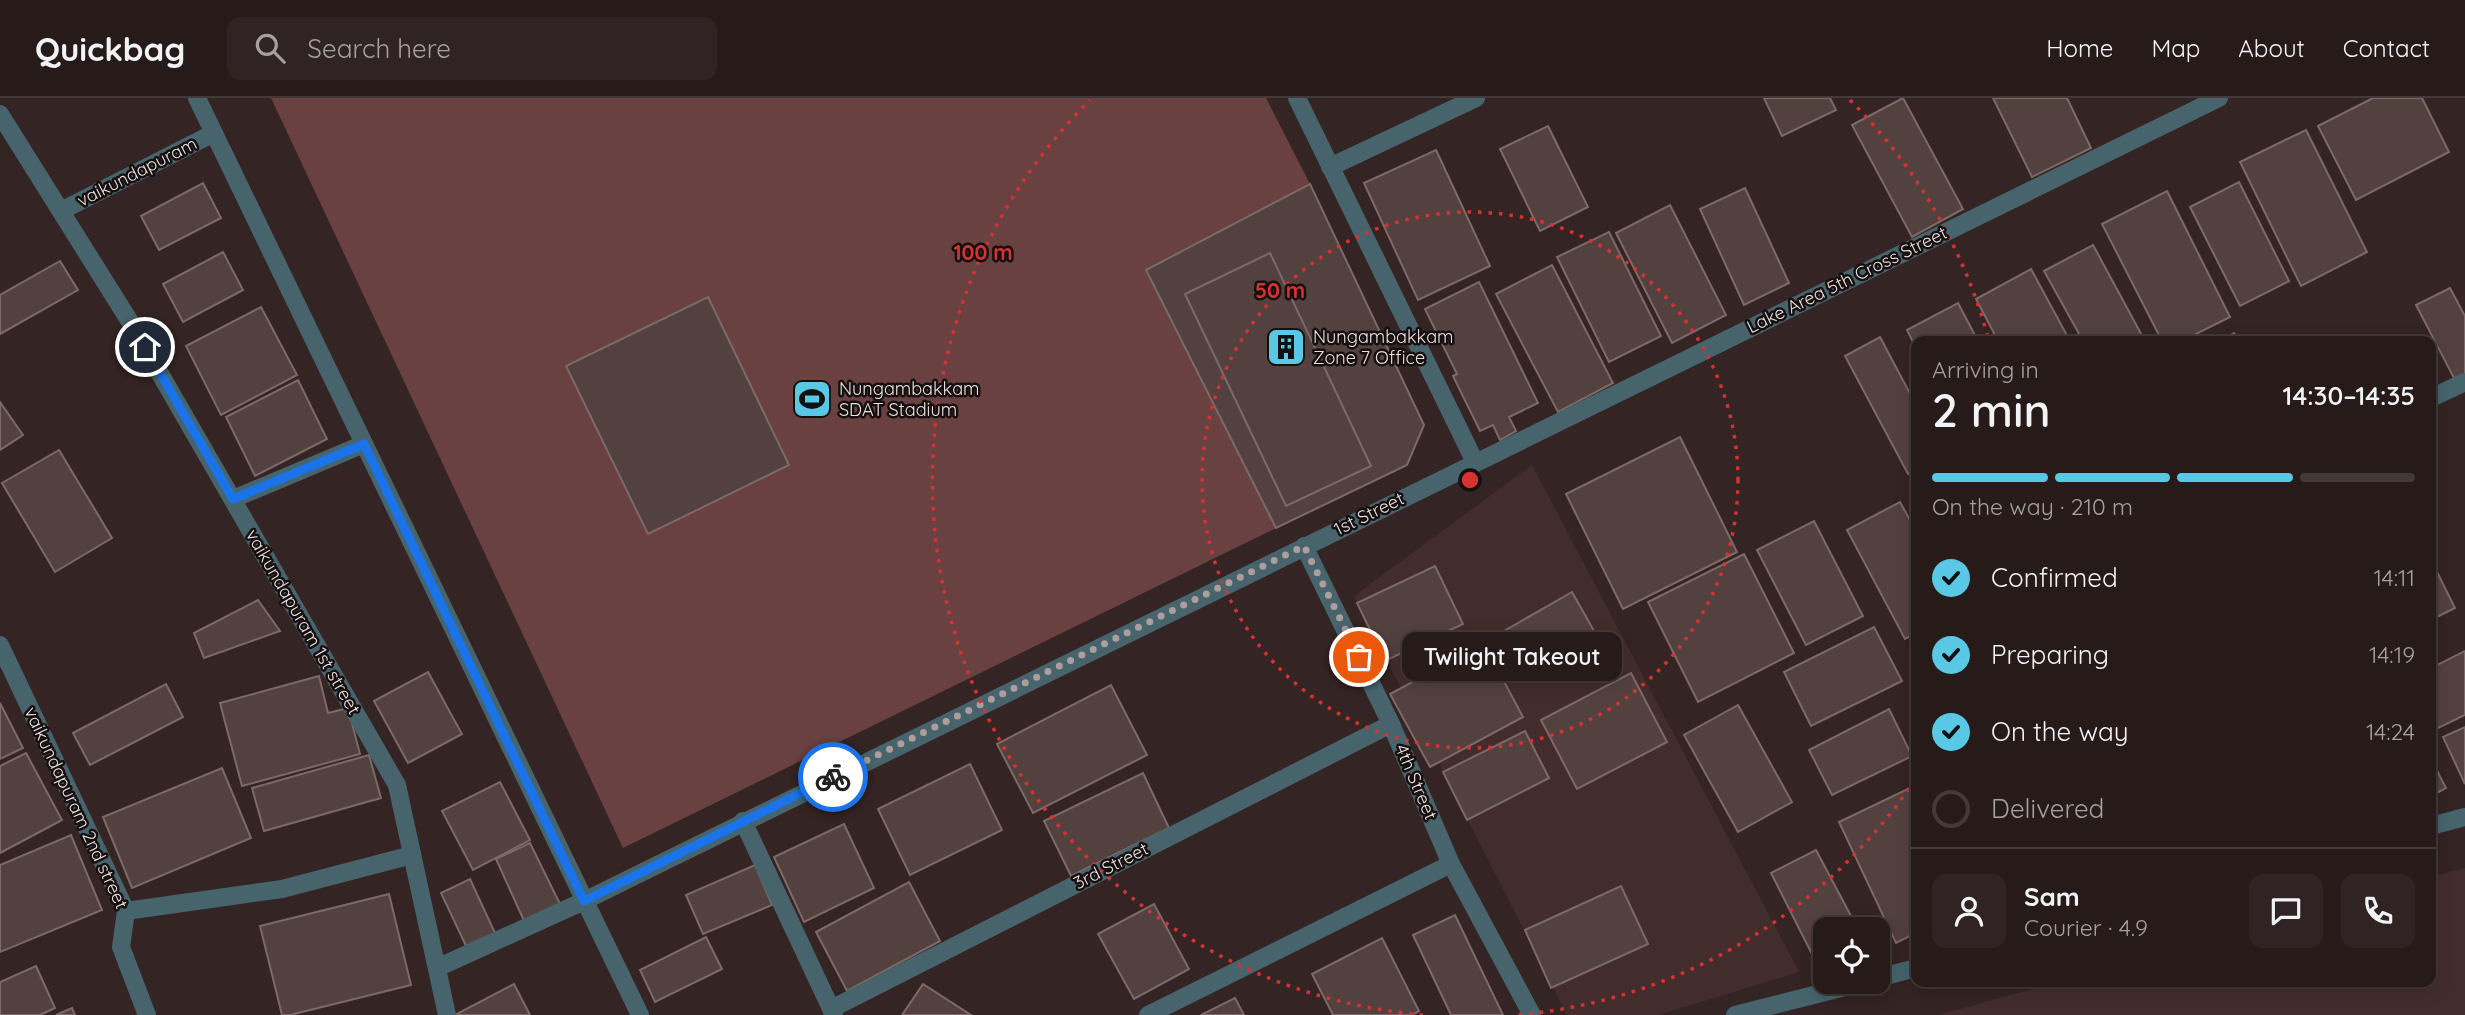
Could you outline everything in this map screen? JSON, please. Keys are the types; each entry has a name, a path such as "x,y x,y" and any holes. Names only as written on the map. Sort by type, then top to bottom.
{"street":[{"path":"197,98 640,1015"},
{"path":"1297,98 1475,462"},
{"path":"1331,167 1476,98"},
{"name":"Lake Area 5th Cross Street","path":"1475,462 2219,98"},
{"name":"vaikundapuram 1st street","path":"0,114 132,325 397,785 447,1015"},
{"name":"vaikundapuram","path":"61,211 214,133"},
{"path":"2436,396 2465,382"},
{"path":"233,499 364,444"},
{"name":"1st Street","path":"437,968 584,901 1475,462"},
{"name":"4th Street","path":"1304,546 1391,724 1451,864 1532,1015"},
{"name":"vaikundapuram 2nd street","path":"0,645 126,911 121,947 147,1015"},
{"name":"3rd Street","path":"833,1012 1391,724"},
{"path":"2436,826 2465,817"},
{"path":"743,821 833,1012"},
{"path":"126,911 282,889 412,855"},
{"path":"1148,1015 1451,864"},
{"path":"1890,975 1911,969"},
{"path":"1735,1015 1817,994"}],"shaded area":[{"name":"Nungambakkam SDAT Stadium","path":"271,98 1266,98 1310,184 1147,270 1276,528 623,848"},
{"path":"1532,465 1799,972 1659,1015 1567,1015 1354,596"},
{"path":"2465,868 2465,1015 1938,1015 2039,987 2436,987 2436,876"}],"building":[{"path":"1764,98 1830,98 1836,110 1782,136"},
{"path":"1903,98 1963,209 1912,237 1852,125"},
{"path":"1993,98 2067,98 2091,148 2032,177"},
{"path":"2373,98 2422,98 2449,152 2356,200 2318,126"},
{"path":"1548,126 1588,207 1540,231 1500,149"},
{"path":"2306,130 2367,252 2301,286 2240,162"},
{"path":"1436,150 1490,266 1418,300 1364,183"},
{"path":"2239,182 2289,281 2240,306 2190,207"},
{"path":"203,183 221,218 159,250 141,216"},
{"name":"Nungambakkam Zone 7 Office","path":"1310,184 1424,425 1407,465 1276,528 1146,270"},
{"path":"1745,188 1789,283 1744,305 1700,209"},
{"path":"2167,191 2230,317 2192,336 2159,336 2102,224"},
{"path":"1670,205 1726,315 1672,343 1616,233"},
{"path":"1609,232 1661,336 1609,362 1557,257"},
{"path":"2093,245 2142,336 2080,336 2044,271"},
{"path":"223,252 243,290 183,322 163,284"},
{"path":"1270,253 1371,466 1286,506 1185,294"},
{"path":"60,261 78,290 0,334 0,295"},
{"path":"1552,265 1613,383 1558,412 1496,294"},
{"path":"2031,269 2067,336 1995,336 1976,299"},
{"path":"1479,282 1538,403 1509,417 1516,431 1500,440 1493,425 1480,431 1453,376 1457,374 1425,309"},
{"path":"2450,288 2465,316 2465,375 2455,380 2436,343 2436,336 2432,336 2416,305"},
{"path":"708,297 789,465 648,534 566,366"},
{"path":"1958,303 1975,336 1911,338 1907,330"},
{"path":"261,307 297,375 221,415 186,346"},
{"path":"1880,337 1911,396 1911,472 1908,474 1845,356"},
{"path":"298,380 327,439 255,476 226,417"},
{"path":"0,402 23,435 0,450"},
{"path":"1680,437 1737,552 1623,609 1566,494"},
{"path":"59,450 112,538 55,572 2,483"},
{"path":"1900,502 1911,522 1911,636 1905,639 1847,530"},
{"path":"1814,521 1863,616 1806,645 1757,550"},
{"path":"1744,554 1794,653 1698,702 1648,602"},
{"path":"1435,566 1463,624 1385,661 1357,603"},
{"path":"2436,570 2455,608 2436,618"},
{"path":"1572,592 1594,631 1519,674 1497,635"},
{"path":"258,600 280,631 204,658 194,633"},
{"path":"1874,627 1902,681 1811,726 1784,672"},
{"path":"1484,644 1523,717 1430,767 1390,694"},
{"path":"2465,651 2465,715 2436,729 2436,666"},
{"path":"428,672 462,734 408,763 374,701"},
{"path":"1631,673 1667,742 1577,789 1541,720"},
{"path":"319,676 328,713 348,708 360,754 242,786 220,703"},
{"path":"166,684 183,717 90,765 73,733"},
{"path":"1111,685 1147,755 1033,813 997,744"},
{"path":"0,703 23,748 0,759"},
{"path":"1738,705 1792,802 1738,832 1684,735"},
{"path":"1889,709 1911,756 1832,795 1809,750"},
{"path":"2465,727 2465,784 2443,737"},
{"path":"1525,731 1549,778 1467,820 1443,772"},
{"path":"26,753 62,820 0,853 0,766"},
{"path":"369,755 381,798 264,831 252,788"},
{"path":"970,764 1002,830 910,875 878,809"},
{"path":"222,768 251,838 132,888 103,817"},
{"path":"2436,769 2446,788 2436,793"},
{"path":"1143,773 1169,828 1071,876 1044,821"},
{"path":"500,782 530,840 473,870 442,811"},
{"path":"1911,787 1911,936 1896,943 1890,930 1890,917 1884,917 1839,822"},
{"path":"844,824 874,888 804,922 774,857"},
{"path":"71,835 102,910 0,952 0,865"},
{"path":"530,843 561,906 525,923 496,859"},
{"path":"1816,850 1852,917 1813,917 1813,956 1771,873"},
{"path":"755,865 772,905 703,934 686,895"},
{"path":"470,879 495,933 466,946 441,893"},
{"path":"909,882 940,941 847,991 816,932"},
{"path":"1621,886 1648,944 1551,988 1525,930"},
{"path":"389,894 411,985 282,1015 260,926"},
{"path":"1154,904 1189,969 1134,999 1098,934"},
{"path":"1455,915 1503,1015 1451,1015 1413,935"},
{"path":"706,937 722,969 655,1002 640,970"},
{"path":"1382,938 1419,1011 1412,1015 1333,1015 1312,974"},
{"path":"36,966 55,1008 40,1015 0,1015 0,982"},
{"path":"514,984 530,1015 455,1015"},
{"path":"923,984 971,1015 902,1015"},
{"path":"1235,998 1244,1015 1201,1015"},
{"path":"72,1008 75,1015 56,1015"}],"way so far":[{"path":"833,777 1304,546 1359,657"}],"place":[{"name":"Nungambakkam Zone 7 Office","path":"1286,347"},
{"name":"Nungambakkam SDAT Stadium","path":"812,399"},
{"name":"Twilight Takeout","path":"1359,657"}],"route":[{"path":"145,347 233,499 364,444 584,901 833,777"}]}
